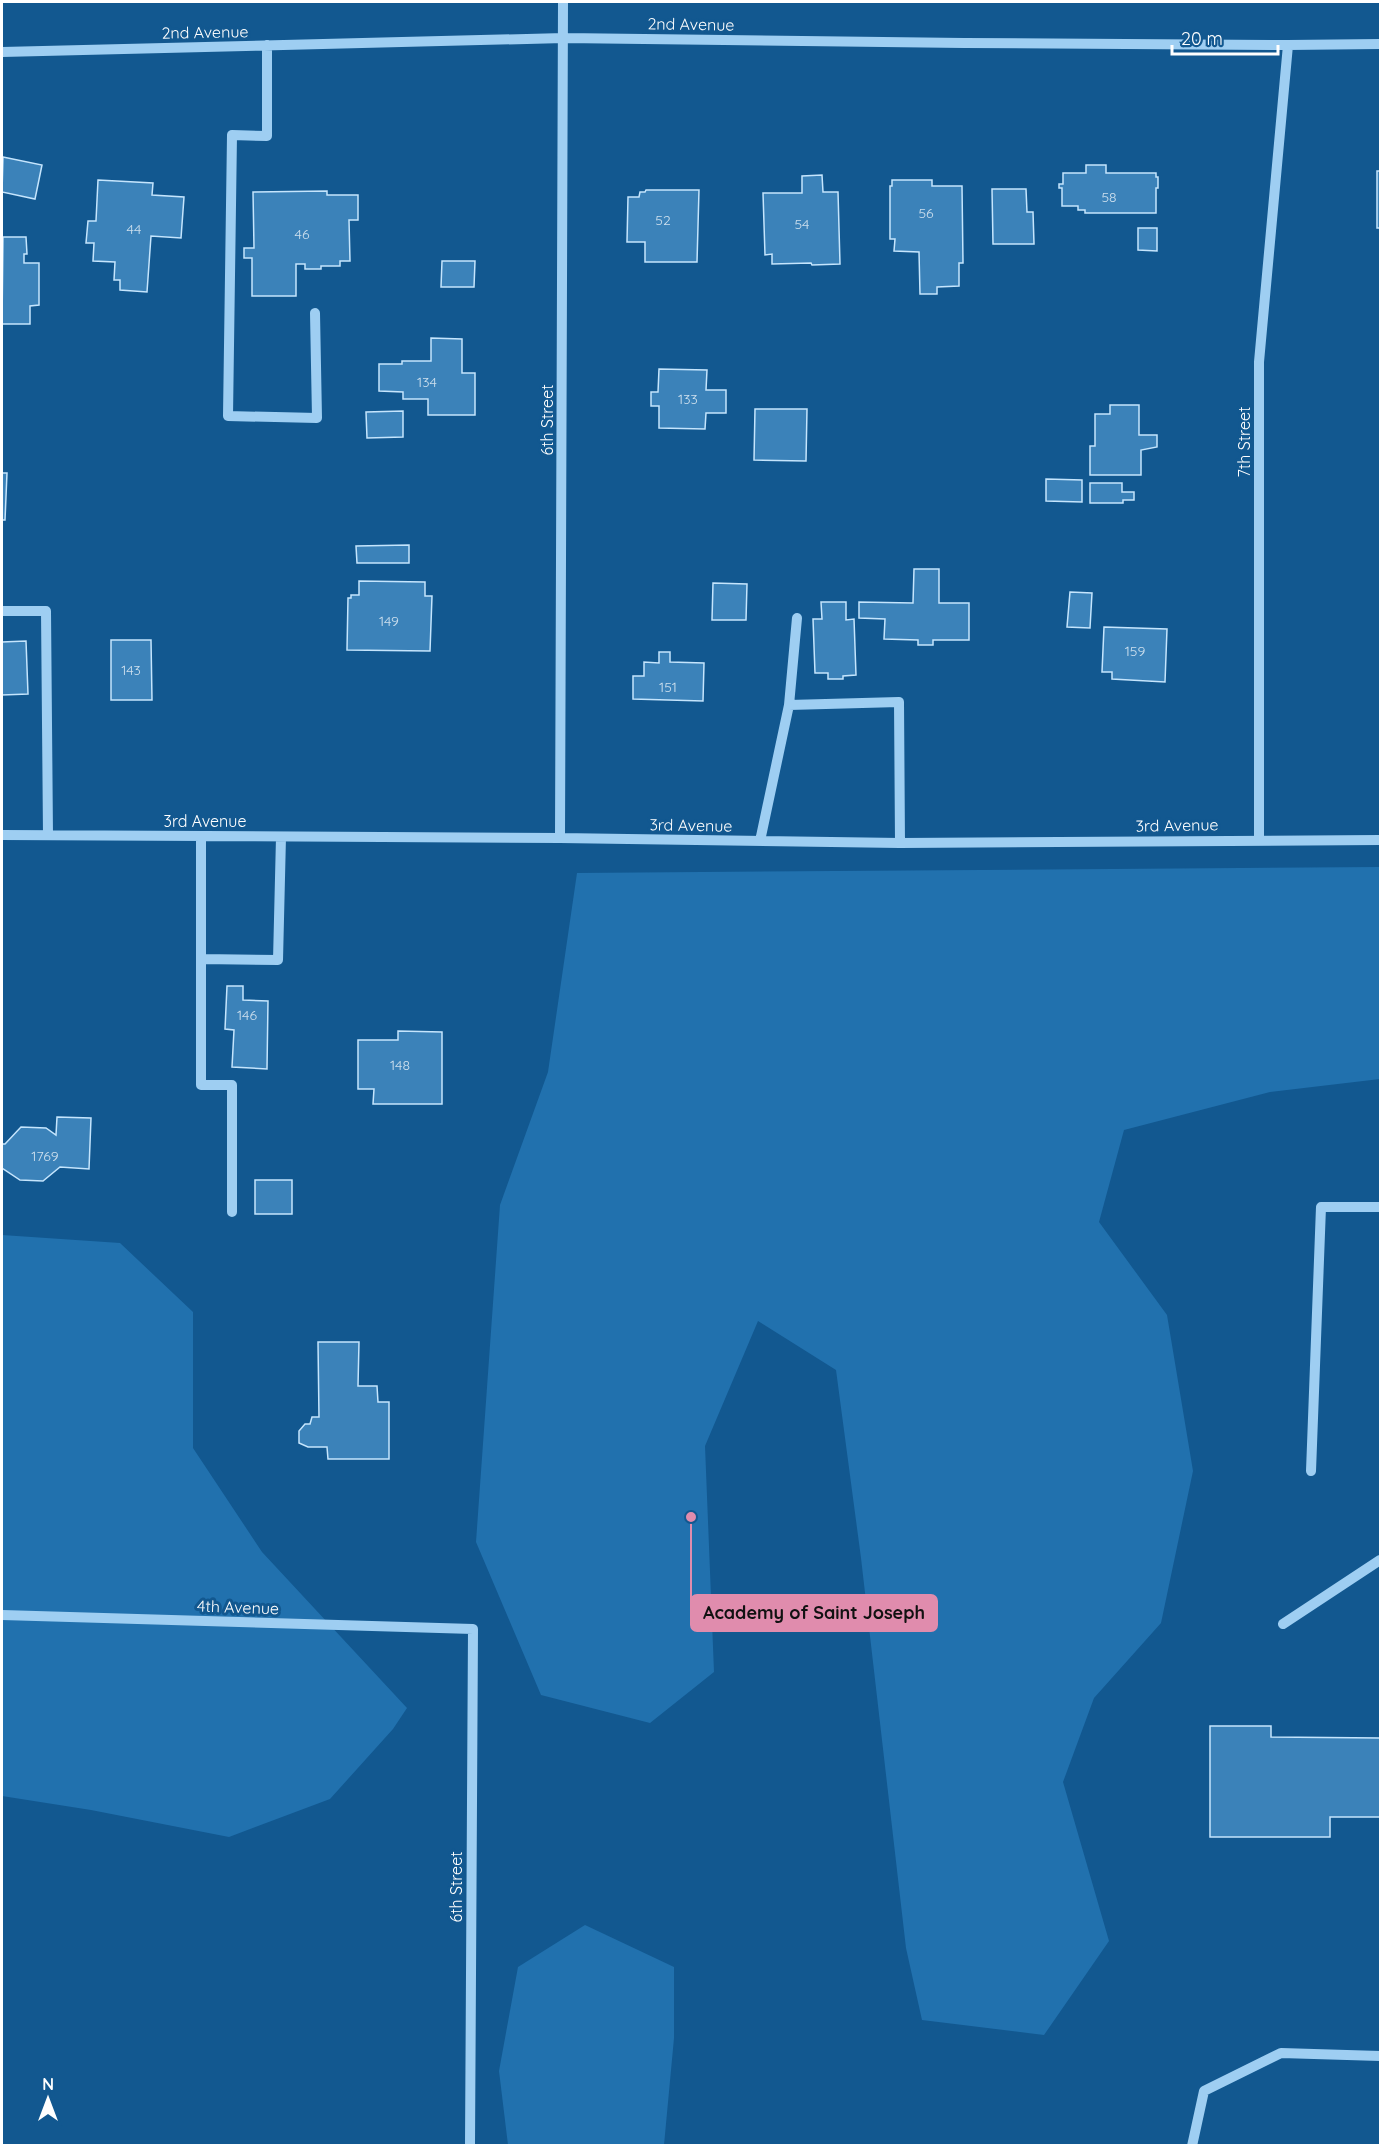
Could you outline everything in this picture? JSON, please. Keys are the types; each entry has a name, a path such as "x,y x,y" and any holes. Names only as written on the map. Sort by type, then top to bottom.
{"street":[{"name":"6th Street","path":"560,838 563,2"},
{"name":"2nd Avenue","path":"2,52 564,38 1380,44"},
{"path":"267,45 267,136 232,135 228,416 317,418 315,313"},
{"name":"7th Street","path":"1259,840 1259,362 1288,45"},
{"path":"2,611 46,611 48,836"},
{"path":"760,841 789,705 797,618"},
{"path":"789,705 899,702 900,843"},
{"name":"3rd Avenue","path":"2,835 560,838 900,843 1380,840"},
{"path":"201,837 201,1085 232,1085 232,1212"},
{"path":"201,958 278,960 281,837"},
{"path":"1311,1470 1321,1207 1380,1208"},
{"path":"1283,1624 1380,1560"},
{"name":"4th Avenue","path":"2,1615 473,1629"},
{"name":"6th Street","path":"470,2145 473,1629"},
{"path":"1192,2145 1204,2091 1281,2053 1380,2056"}],"shaded area":[{"path":"1380,867 1380,1079 1270,1092 1124,1130 1099,1222 1167,1315 1193,1471 1161,1623 1094,1698 1063,1782 1109,1941 1044,2035 922,2020 906,1948 861,1558 836,1370 758,1321 705,1446 714,1672 650,1723 541,1695 476,1542 500,1205 548,1072 577,873"},
{"path":"2,1235 120,1243 193,1312 193,1448 262,1552 407,1708 393,1729 330,1799 229,1837 91,1810 2,1796"},
{"path":"585,1925 674,1967 674,2038 664,2145 508,2145 499,2071 518,1967"}],"building":[{"path":"3,157 42,165 35,199 2,192"},
{"path":"1086,165 1106,165 1106,173 1156,173 1158,188 1156,188 1156,213 1085,213 1085,210 1078,210 1078,206 1062,206 1062,188 1059,188 1059,184 1063,184 1063,173 1086,173"},
{"path":"1377,171 1380,171 1380,228 1377,228"},
{"path":"822,175 823,192 838,192 840,264 772,264 772,254 765,255 763,193 802,193 802,176"},
{"path":"98,180 153,183 152,195 184,197 181,238 151,236 147,292 120,290 120,280 114,280 115,262 93,261 94,243 86,243 88,221 96,221"},
{"path":"892,180 932,180 932,186 962,186 963,263 959,263 959,286 937,287 937,294 920,294 919,252 894,251 895,239 890,239"},
{"path":"992,189 1026,189 1027,212 1033,212 1034,244 993,244"},
{"path":"699,190 697,262 645,262 645,242 627,242 628,197 639,197 640,192"},
{"path":"327,191 327,195 358,195 358,220 349,220 350,261 340,261 340,266 321,266 321,269 305,269 305,264 296,264 296,296 252,296 252,258 244,258 244,248 254,248 253,192"},
{"path":"1138,228 1157,228 1157,251 1138,250"},
{"path":"3,237 26,237 27,254 24,254 24,263 39,263 39,305 30,306 30,324 2,324"},
{"path":"442,261 475,261 474,287 441,287"},
{"path":"431,338 462,339 462,373 475,373 475,415 428,415 428,399 403,399 403,392 379,391 379,364 431,361"},
{"path":"659,369 707,370 706,390 726,390 726,413 706,413 705,429 659,428 659,406 651,406 651,392 658,392"},
{"path":"1110,405 1139,405 1139,435 1157,435 1157,447 1141,450 1141,475 1090,475 1090,446 1095,446 1095,414 1110,414"},
{"path":"755,409 807,409 806,461 754,460"},
{"path":"403,411 403,437 367,438 366,412"},
{"path":"2,473 7,473 5,520 2,520"},
{"path":"1046,479 1082,480 1082,502 1046,501"},
{"path":"1090,483 1122,483 1122,492 1134,492 1134,500 1123,500 1123,503 1090,503"},
{"path":"409,545 409,563 357,563 356,546"},
{"path":"914,569 939,569 939,603 969,603 969,640 933,640 933,645 918,645 918,640 884,639 885,619 859,618 859,602 913,603"},
{"path":"359,581 425,582 425,596 432,596 430,651 347,650 348,598 351,598 351,595 359,595"},
{"path":"713,583 747,584 746,620 712,620"},
{"path":"1070,592 1092,593 1090,628 1067,627"},
{"path":"821,602 846,602 846,620 854,619 856,675 843,676 843,679 828,679 828,673 815,673 813,619 822,619"},
{"path":"1104,627 1167,629 1165,682 1112,679 1112,672 1102,672"},
{"path":"111,640 151,640 152,700 111,700"},
{"path":"26,641 28,694 2,695 2,642"},
{"path":"659,652 670,652 670,662 704,663 703,701 633,699 633,676 644,676 644,662 659,663"},
{"path":"227,986 243,986 243,1000 268,1001 267,1069 232,1067 234,1030 225,1029"},
{"path":"398,1031 442,1032 442,1104 373,1104 374,1089 358,1089 358,1040 398,1040"},
{"path":"57,1117 91,1118 89,1169 60,1167 43,1181 20,1180 2,1168 2,1144 5,1144 21,1127 46,1128 56,1135"},
{"path":"255,1180 292,1180 292,1214 255,1214"},
{"path":"318,1342 359,1342 358,1386 377,1386 378,1402 389,1402 389,1459 328,1459 327,1447 308,1447 299,1443 299,1431 305,1424 310,1424 312,1417 319,1417"},
{"path":"1210,1726 1271,1726 1271,1737 1380,1738 1380,1817 1330,1817 1330,1837 1210,1837"}],"place":[{"name":"Academy of Saint Joseph","path":"691,1517"}]}
